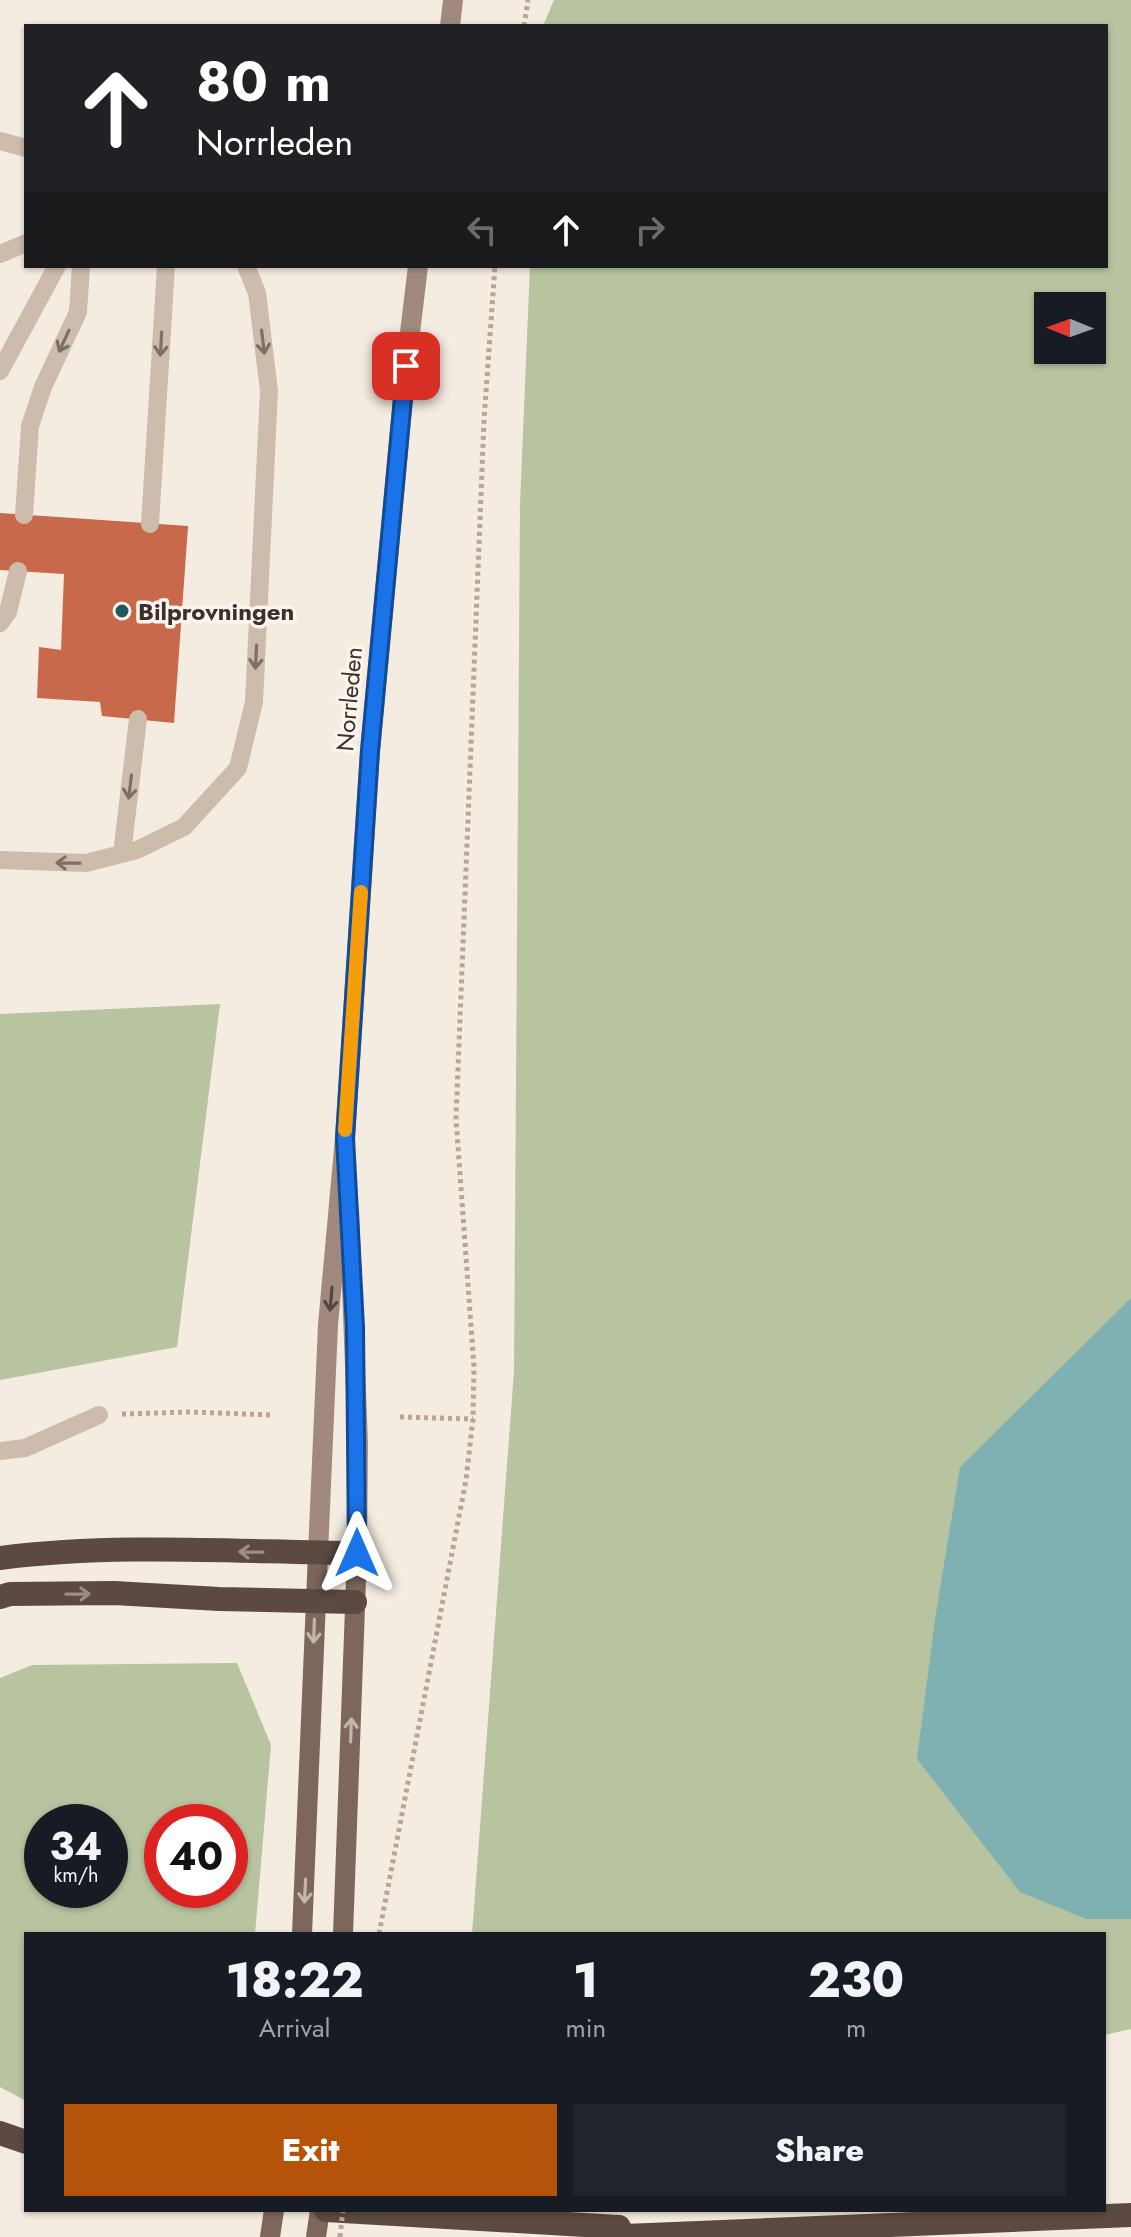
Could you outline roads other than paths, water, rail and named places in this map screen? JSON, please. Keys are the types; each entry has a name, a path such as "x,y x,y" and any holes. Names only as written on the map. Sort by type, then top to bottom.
{"highway":[{"path":"0,1558 42,1552 357,1553"},
{"path":"0,1597 10,1594 114,1593 355,1602"},
{"path":"0,2133 24,2141"},
{"path":"362,2212 719,2232"},
{"path":"601,2237 1131,2215"}],"main road":[{"path":"302,1932 318,1553"},
{"path":"343,1932 357,1553"},
{"path":"270,2237 274,2212"},
{"path":"316,2237 320,2212"}],"street":[{"path":"450,24 453,0"},
{"name":"Norrleden","path":"345,1138 370,751 418,268"},
{"path":"318,1553 328,1325 345,1138"},
{"path":"345,1138 355,1327 357,1553"}],"lane":[{"path":"0,141 24,147"},
{"path":"0,254 24,244"},
{"path":"0,371 56,268"},
{"path":"24,515 30,426 43,387 78,312 81,268"},
{"path":"150,524 166,268"},
{"path":"0,860 86,863 137,850 184,827 238,768 254,702 269,391 257,293 247,268"},
{"path":"0,623 8,612 18,571"},
{"path":"122,854 138,719"},
{"path":"0,1451 25,1448 99,1415"}],"water":[{"path":"1131,1298 1131,1919 1086,1919 1020,1892 917,1759 935,1619 960,1467"}],"place":[{"name":"Bilprovningen","path":"122,611"}]}
